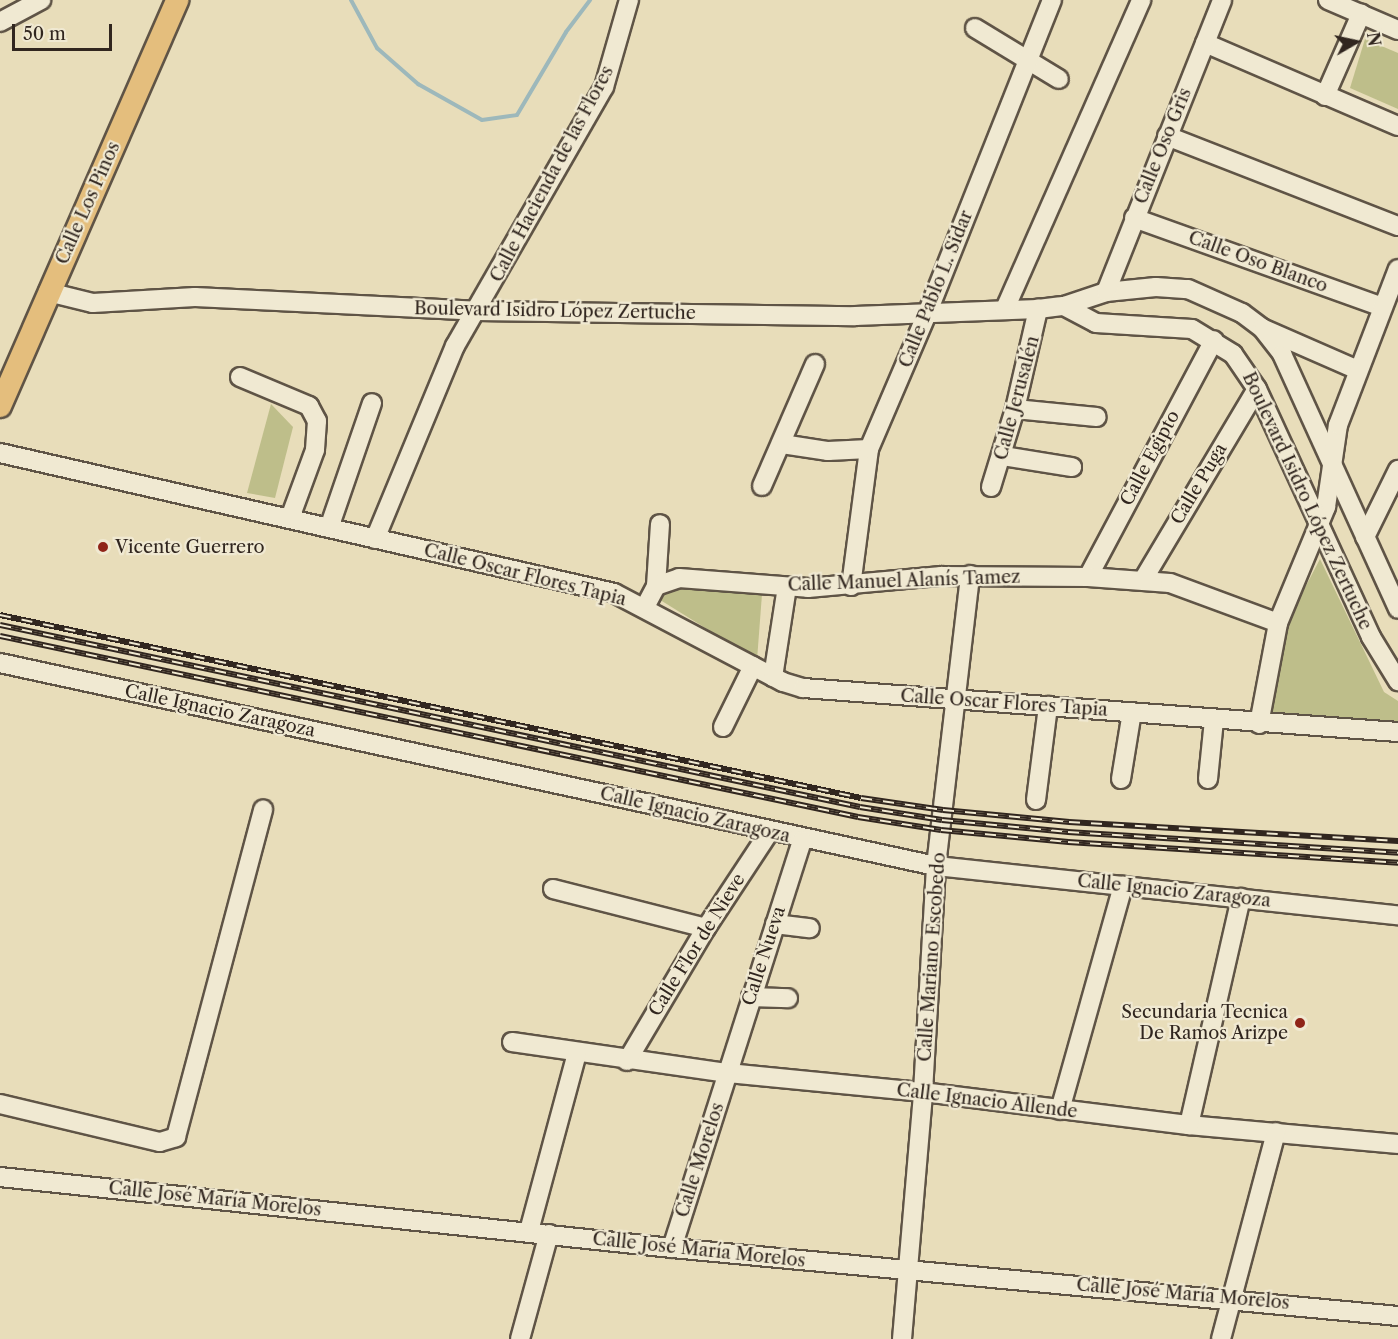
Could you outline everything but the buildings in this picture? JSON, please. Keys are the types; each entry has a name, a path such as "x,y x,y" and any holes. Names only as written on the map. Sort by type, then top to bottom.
{"main road":[{"name":"Calle Los Pinos","path":"0,406 177,0"}],"street":[{"path":"0,22 41,0"},
{"name":"Calle Hacienda de las Flores","path":"375,539 455,346 604,87 629,0"},
{"name":"Calle Pablo L. Sidar","path":"851,586 868,449 927,314 1052,0"},
{"path":"1005,309 1141,0"},
{"name":"Calle Oso Gris","path":"1106,292 1222,0"},
{"path":"1328,0 1398,30"},
{"path":"1325,96 1361,14"},
{"path":"975,28 1029,58 1059,79"},
{"path":"1205,43 1398,126"},
{"path":"1167,136 1398,226"},
{"name":"Calle Oso Blanco","path":"1134,218 1383,307"},
{"path":"1259,724 1278,623 1319,529 1338,425 1398,269"},
{"name":"Boulevard Isidro López Zertuche","path":"48,292 93,303 195,297 477,310 927,314 1064,306 1106,292 1156,287 1195,291 1220,300 1262,328 1292,372 1398,609"},
{"name":"Boulevard Isidro López Zertuche","path":"1064,306 1096,323 1179,326 1214,340 1233,354 1257,389 1319,529 1371,637 1398,681"},
{"name":"Calle Jerusalén","path":"991,487 1003,456 1016,409 1038,309"},
{"path":"1262,328 1358,369"},
{"name":"Calle Egipto","path":"1088,577 1214,340"},
{"path":"762,486 815,364"},
{"path":"240,377 309,406 317,421 318,438 290,518"},
{"name":"Calle Puga","path":"1143,580 1257,389"},
{"path":"329,528 372,403"},
{"path":"1016,409 1097,417"},
{"path":"782,444 828,451 868,449"},
{"name":"Calle Oscar Flores Tapia","path":"0,453 586,586 645,607 773,677 814,689 958,698 1259,724 1398,732"},
{"path":"1003,456 1072,467"},
{"path":"1365,537 1398,470"},
{"path":"645,607 656,586 660,524"},
{"name":"Calle Manuel Alanís Tamez","path":"656,586 679,578 787,587 851,586 970,575 1143,580 1192,589 1278,623"},
{"name":"Calle Mariano Escobedo","path":"902,1339 923,1092 936,866 958,698 970,575"},
{"path":"773,677 787,587"},
{"name":"Calle Ignacio Zaragoza","path":"0,663 770,831 802,840 936,866 1398,915"},
{"path":"723,727 753,666"},
{"path":"1036,800 1048,706"},
{"path":"1120,779 1132,712"},
{"path":"1208,779 1214,720"},
{"path":"0,1104 160,1142 176,1137 263,808"},
{"name":"Calle Flor de Nieve","path":"627,1060 706,928 770,831"},
{"name":"Calle Nueva","path":"728,1072 802,840"},
{"path":"1060,1110 1123,886"},
{"path":"554,889 706,928"},
{"path":"1189,1125 1241,898"},
{"path":"775,924 810,928"},
{"path":"751,997 788,998"},
{"name":"Calle Ignacio Allende","path":"512,1042 627,1060 728,1072 923,1092 1189,1125 1398,1144"},
{"path":"529,1231 577,1053"},
{"name":"Calle Morelos","path":"672,1248 728,1072"},
{"path":"1221,1339 1230,1298 1276,1132"},
{"name":"Calle José María Morelos","path":"0,1177 529,1231 672,1248 907,1271 1230,1298 1398,1316"},
{"path":"520,1339 549,1234"}],"green space":[{"path":"1365,39 1398,53 1398,109 1350,88"},
{"path":"271,404 293,427 275,498 247,493"},
{"path":"1320,559 1384,692 1398,701 1398,723 1271,715 1288,620"},
{"path":"676,585 762,594 757,660 657,598"}],"waterway":[{"path":"351,0 377,48 418,84 482,120 517,115 566,32 590,0"}],"railway":[{"path":"0,615 861,798 943,810 1069,822 1398,841"},
{"path":"0,625 860,807 942,820 1068,832 1398,853"},
{"path":"0,636 858,817 941,830 1068,842 1398,863"}],"place":[{"name":"Vicente Guerrero","path":"103,547"},
{"name":"Secundaria Tecnica De Ramos Arizpe","path":"1300,1023"}]}
